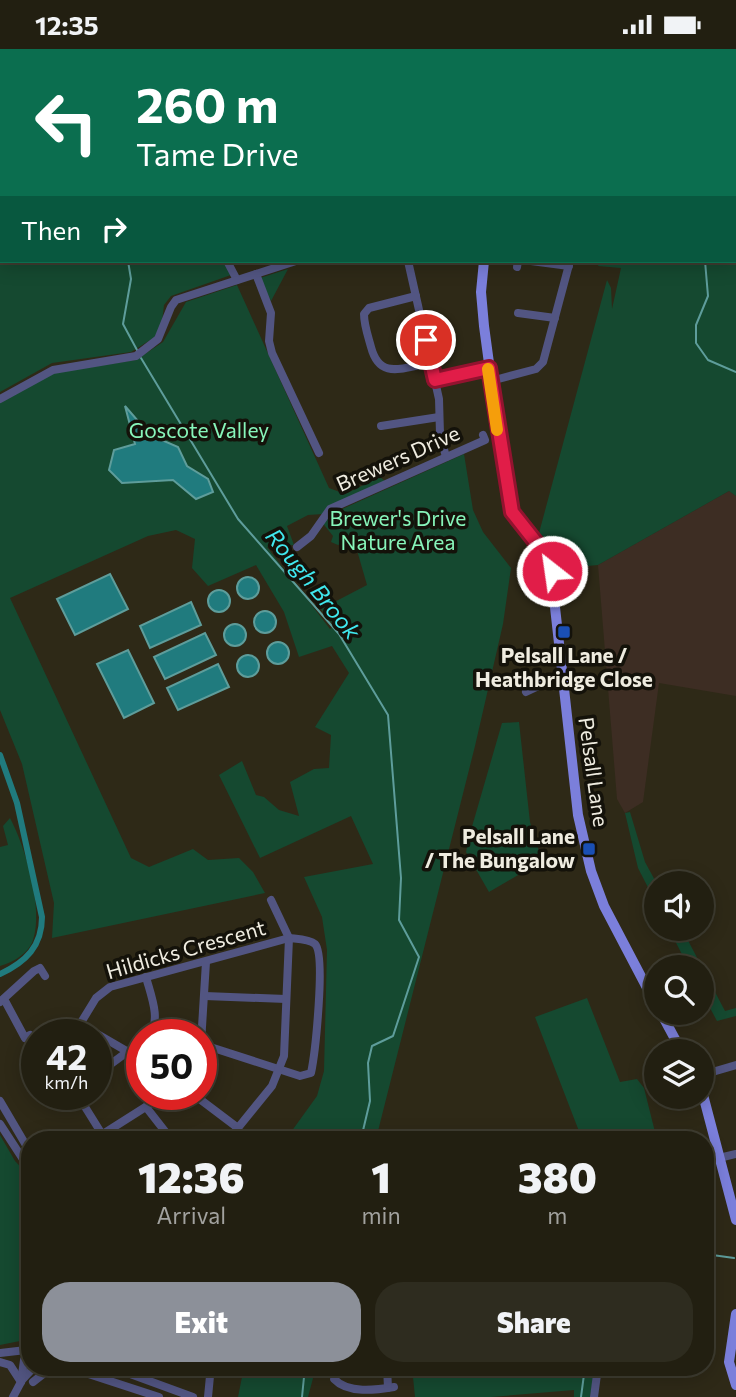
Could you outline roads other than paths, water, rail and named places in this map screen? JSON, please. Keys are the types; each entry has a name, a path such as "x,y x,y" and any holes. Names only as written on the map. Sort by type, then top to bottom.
{"main road":[{"path":"484,263 481,292 491,381"},
{"name":"Pelsall Lane","path":"491,381 507,496 512,512 523,529 543,550 552,571 561,680 578,815 591,871 604,906 644,982"},
{"path":"707,1109 712,1131"},
{"path":"714,1138 736,1220"},
{"path":"734,1379 729,1357 736,1314"}],"street":[{"path":"228,263 237,280"},
{"path":"0,399 53,370 136,356 158,339 170,307 176,300 290,263"},
{"path":"408,263 435,380 446,457"},
{"path":"491,381 536,369 543,362 569,263"},
{"path":"256,274 271,313 269,343 272,353 319,453"},
{"path":"416,296 369,308 364,314 364,321 374,362 380,368 430,363"},
{"path":"514,302 518,316 555,318"},
{"path":"435,380 489,368"},
{"path":"381,426 406,425 439,417"},
{"name":"Brewers Drive","path":"296,547 311,536 330,509 485,440 483,435"},
{"path":"526,692 533,682 561,680"},
{"path":"235,1131 259,1104 280,1070 289,938 271,900"},
{"path":"217,1049 300,1076 311,1073 320,953 312,941 289,938"},
{"name":"Hildicks Crescent","path":"83,1019 102,992 146,977 289,938"},
{"path":"203,1019 206,961"},
{"path":"21,1031 2,1000 14,986 34,971 40,968 44,976"},
{"path":"146,977 155,1019"},
{"path":"205,996 286,999"},
{"path":"714,1071 736,1065"},
{"path":"0,1101 21,1137"},
{"path":"87,1110 100,1131"},
{"path":"112,1131 142,1110"},
{"path":"148,1110 165,1131"},
{"path":"214,1110 237,1128"},
{"path":"0,1124 21,1156"},
{"path":"719,1158 736,1154"},
{"path":"3,1353 21,1355"},
{"path":"0,1361 10,1365 21,1381"},
{"path":"13,1397 22,1376"},
{"path":"21,1381 26,1376"},
{"path":"33,1382 41,1376"},
{"path":"97,1376 159,1397"},
{"path":"138,1376 189,1396"},
{"path":"208,1397 210,1376"},
{"path":"337,1376 336,1381 373,1393 391,1387 389,1376"},
{"path":"594,1397 597,1376"}],"water":[{"path":"125,406 150,435 178,447 187,466 208,479 213,492 196,499 173,480 122,483 109,470 114,450 135,444"},
{"path":"110,574 128,609 75,635 57,599"},
{"path":"248,577 256,580 259,588 256,596 248,599 240,596 237,588 240,580"},
{"path":"219,590 227,593 230,601 227,609 219,612 211,609 208,601 211,593"},
{"path":"191,602 201,625 150,648 140,626"},
{"path":"265,611 273,614 276,622 273,630 265,633 257,630 254,622 257,614"},
{"path":"235,624 243,627 246,635 243,643 235,646 227,643 224,635 227,627"},
{"path":"205,633 216,655 165,679 154,657"},
{"path":"278,642 286,645 289,653 286,661 278,664 270,661 267,653 270,645"},
{"path":"128,650 154,703 124,718 97,664"},
{"path":"248,655 256,658 259,666 256,674 248,677 240,674 237,666 240,658"},
{"path":"218,664 229,687 178,710 167,688"}],"waterway":[{"name":"Rough Brook","path":"128,263 131,279 123,324 137,350"},
{"path":"705,263 708,296 696,325 696,343 708,360 736,372"},
{"name":"Rough Brook","path":"141,358 238,519 339,634 388,715 401,878 399,920 419,957 393,1036 372,1046 368,1063 370,1101 363,1131"},
{"path":"0,755 17,803 42,917 39,936 31,952 18,964 0,974"},
{"path":"714,1255 734,1258"},
{"name":"Rough Brook","path":"302,1397 304,1376"},
{"path":"581,1397 584,1376"}],"place":[{"name":"Pelsall Lane / Heathbridge Close","path":"564,632"},
{"name":"Pelsall Lane / The Bungalow","path":"589,849"}],"park label":[{"name":"Goscote Valley","path":"199,431"},
{"name":"Brewer's Drive Nature Area","path":"398,531"}]}
